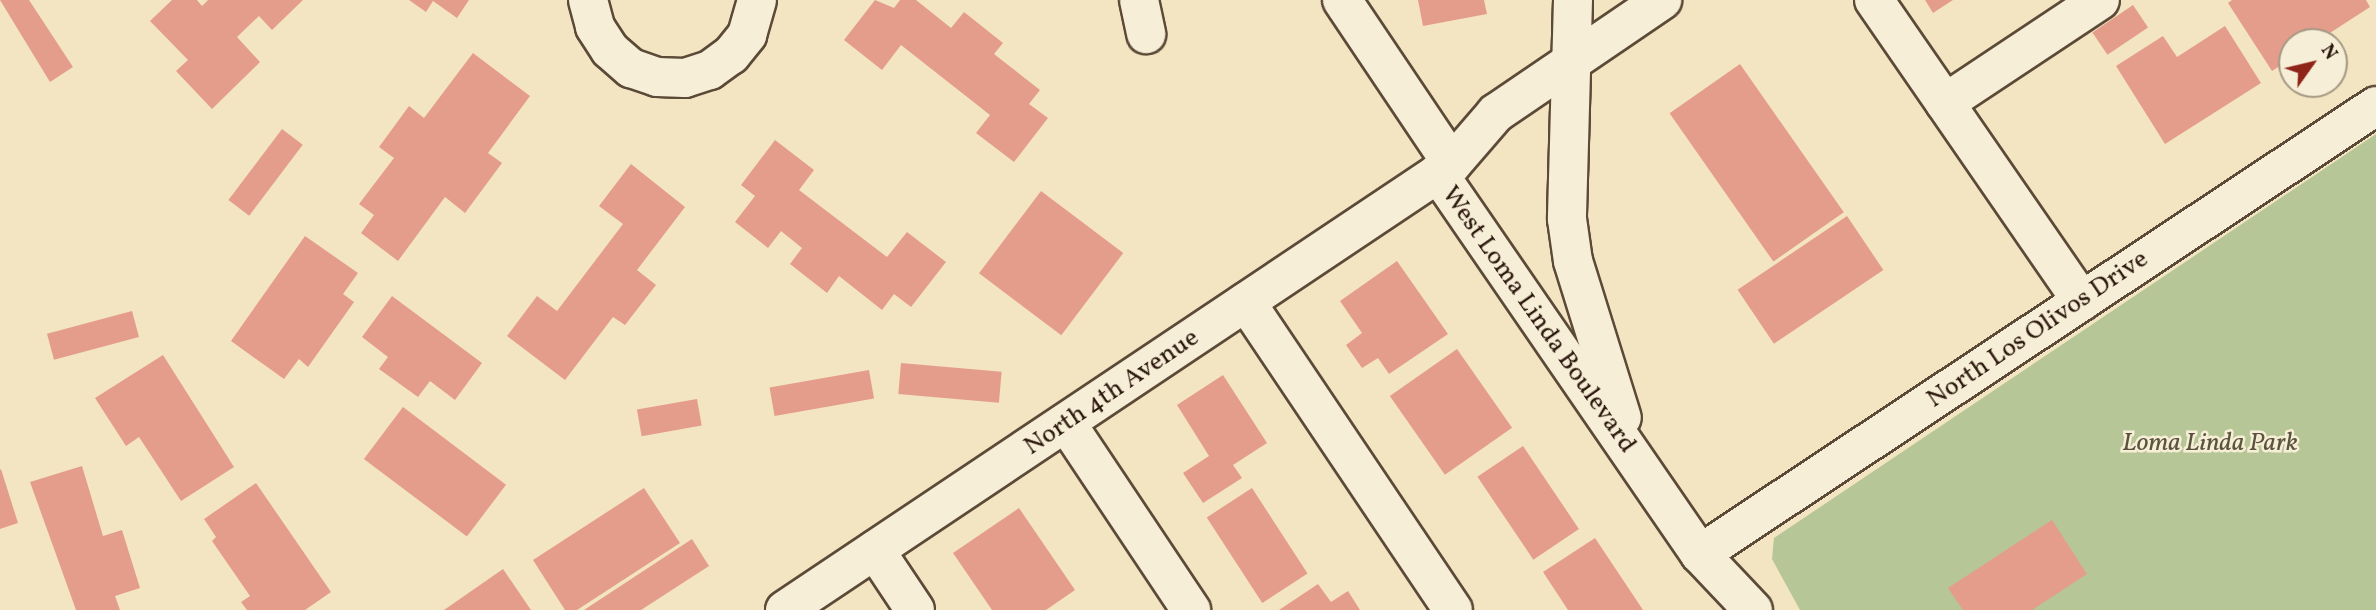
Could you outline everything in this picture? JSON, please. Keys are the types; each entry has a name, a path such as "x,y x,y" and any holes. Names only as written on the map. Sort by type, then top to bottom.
{"street":[{"path":"588,0 595,27 610,50 631,68 657,77 685,78 710,70 732,55 747,34 757,0"},
{"name":"West Loma Linda Boulevard","path":"1342,0 1445,168 1639,466 1700,554 1754,610"},
{"name":"West Loma Linda Boulevard","path":"1573,0 1565,171 1573,261 1639,466"},
{"name":"North 4th Avenue","path":"785,610 1067,424 1445,168 1496,113 1662,0"},
{"path":"1874,0 2082,301"},
{"path":"1945,103 2100,0"},
{"name":"North Los Olivos Drive","path":"1700,554 2376,106"},
{"path":"1246,302 1453,610"},
{"path":"1067,424 1191,610"},
{"path":"875,550 915,610"}],"green space":[{"name":"Loma Linda Park","path":"2376,134 2376,610 1800,610 1772,559 1774,538"}],"building":[{"path":"0,0 29,0 73,67 50,82"},
{"path":"172,0 197,0 202,6 208,0 303,0 272,30 259,16 237,37 260,62 212,109 176,71 188,60 150,21"},
{"path":"409,0 469,0 457,18 433,1 426,12"},
{"path":"875,0 894,8 900,0 916,0 951,28 964,12 1003,43 994,54 1040,90 1029,104 1048,118 1014,162 976,133 990,115 901,45 882,70 844,40"},
{"path":"1418,0 1484,0 1487,14 1423,26"},
{"path":"1925,0 1953,0 1933,13"},
{"path":"2232,0 2366,0 2370,7 2338,28 2278,28 2278,67 2272,71 2228,3"},
{"path":"2133,5 2148,27 2107,55 2092,32"},
{"path":"2225,26 2261,83 2165,144 2116,66 2163,36 2177,57"},
{"path":"473,53 530,96 488,153 502,163 465,213 445,197 398,261 361,233 374,215 359,204 394,158 379,147 409,106 424,118"},
{"path":"1740,64 1844,212 1773,262 1670,113"},
{"path":"282,129 303,145 249,216 228,200"},
{"path":"775,140 814,170 799,190 887,257 907,232 946,262 911,307 894,294 882,310 839,276 827,293 790,264 802,248 781,231 768,248 735,222 755,196 741,185"},
{"path":"631,164 685,207 637,270 656,285 625,325 613,317 565,380 507,336 537,296 557,311 623,224 599,206"},
{"path":"1041,191 1123,253 1061,335 979,273"},
{"path":"1847,216 1883,270 1774,344 1738,290"},
{"path":"305,236 358,273 343,294 354,302 308,367 299,359 284,379 231,341"},
{"path":"1397,261 1448,334 1389,374 1378,358 1362,368 1346,345 1362,333 1340,301"},
{"path":"392,296 482,363 455,400 430,381 418,397 379,369 388,357 362,337"},
{"path":"132,311 139,337 54,360 47,334"},
{"path":"1457,349 1512,428 1445,475 1390,396"},
{"path":"163,355 234,467 181,501 139,437 126,446 95,398"},
{"path":"901,363 1002,372 999,403 898,394"},
{"path":"869,370 874,399 775,416 770,388"},
{"path":"1223,375 1267,443 1233,465 1242,478 1203,503 1183,473 1209,456 1177,405"},
{"path":"697,399 702,426 642,436 637,410"},
{"path":"403,407 506,485 467,537 364,459"},
{"path":"1523,446 1579,529 1533,560 1477,477"},
{"path":"82,466 103,536 122,530 140,588 115,596 120,610 76,610 30,482"},
{"path":"0,470 18,523 0,529"},
{"path":"256,483 331,592 305,610 247,610 241,602 250,596 212,541 216,537 204,519"},
{"path":"644,488 680,543 577,610 565,610 533,560"},
{"path":"1252,488 1308,574 1262,603 1207,517"},
{"path":"1019,508 1075,590 1046,610 992,610 953,553"},
{"path":"2052,520 2087,574 2032,610 1963,610 1948,588"},
{"path":"1595,538 1643,610 1568,610 1543,572"},
{"path":"692,539 709,566 641,610 584,610"},
{"path":"503,569 531,610 444,610"},
{"path":"1318,584 1331,602 1348,591 1360,610 1279,610"}]}
